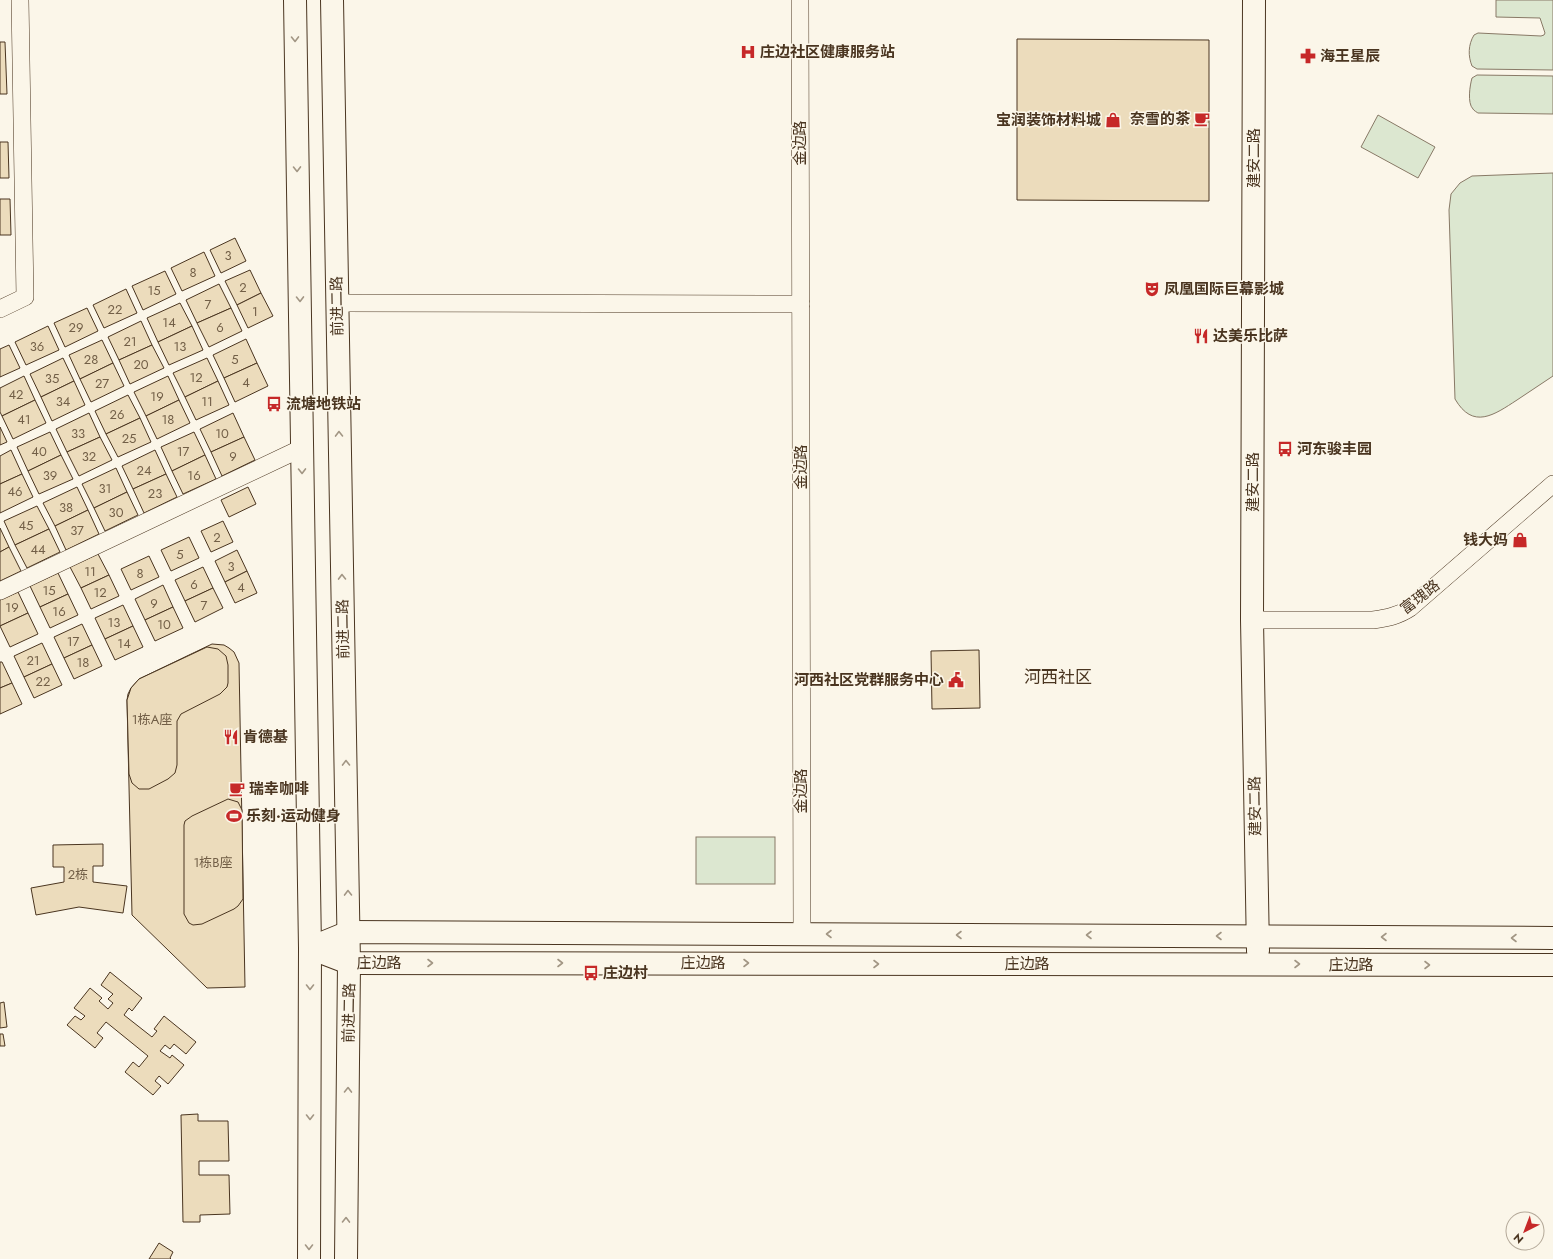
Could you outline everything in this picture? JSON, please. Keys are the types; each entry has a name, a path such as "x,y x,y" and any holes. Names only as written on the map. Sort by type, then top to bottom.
{"main road":[{"path":"295,0 310,948 309,1259"},
{"name":"前进二路","path":"332,0 349,932 346,1259"},
{"name":"建安二路","path":"1254,0 1252,620 1258,964"},
{"name":"庄边路","path":"310,948 349,932 1553,938"},
{"name":"庄边路","path":"310,948 349,963 1553,965"}],"street":[{"path":"0,309 25,297 20,0"},
{"name":"金边路","path":"800,0 802,934"},
{"path":"337,303 801,304"},
{"path":"0,590 302,448"},
{"name":"富瑰路","path":"1252,620 1373,620 1388,618 1400,614 1410,608 1553,484"}],"green space":[{"path":"1496,0 1553,0 1553,70 1477,69 1472,66 1469,54 1470,47 1474,35 1478,33 1541,36 1545,33 1540,18 1496,17"},
{"path":"1477,75 1553,76 1553,114 1478,113 1474,110 1470,103 1472,78"},
{"path":"1378,115 1435,147 1418,178 1361,147"},
{"path":"1553,173 1553,376 1500,411 1484,417 1476,417 1462,409 1455,399 1449,210 1451,194 1460,183 1472,176"},
{"path":"696,837 775,837 775,884 696,884"}],"building":[{"name":"宝润装饰材料城","path":"1017,39 1209,40 1209,201 1017,200"},
{"path":"0,42 5,42 7,94 0,94"},
{"path":"0,142 8,142 9,178 0,178"},
{"path":"0,199 10,199 11,235 0,235"},
{"path":"235,238 246,261 221,273 210,250"},
{"path":"204,252 215,276 182,291 171,268"},
{"path":"250,270 261,293 237,305 225,281"},
{"path":"165,271 176,294 143,310 132,286"},
{"path":"219,284 231,308 197,323 186,300"},
{"path":"126,289 137,313 104,328 93,305"},
{"path":"261,293 273,316 248,328 237,305"},
{"path":"180,303 192,326 158,342 147,318"},
{"path":"87,308 98,331 65,347 54,323"},
{"path":"231,308 242,331 209,347 197,323"},
{"path":"141,321 152,345 119,360 108,337"},
{"path":"48,326 59,350 26,365 15,342"},
{"path":"192,326 203,350 169,365 158,342"},
{"path":"246,339 257,363 224,378 213,355"},
{"path":"102,340 113,363 80,379 69,355"},
{"path":"9,345 20,368 0,377 0,349"},
{"path":"152,345 164,368 130,384 119,360"},
{"path":"63,358 74,381 41,397 30,374"},
{"path":"207,358 218,381 185,397 173,373"},
{"path":"113,363 124,386 91,402 80,379"},
{"path":"257,363 268,386 235,402 224,378"},
{"path":"24,376 35,400 2,416 0,412 0,388"},
{"path":"168,376 179,400 146,416 134,392"},
{"path":"74,381 85,405 52,421 41,397"},
{"path":"218,381 229,405 196,420 185,397"},
{"path":"128,395 140,418 106,434 95,411"},
{"path":"35,400 46,423 13,439 2,416"},
{"path":"179,400 190,423 157,439 146,416"},
{"path":"89,413 100,437 67,452 56,429"},
{"path":"233,413 244,437 211,452 200,429"},
{"path":"140,418 151,442 118,457 106,434"},
{"path":"0,427 7,442 0,445"},
{"path":"50,432 61,455 28,471 17,447"},
{"path":"194,432 205,455 172,471 161,447"},
{"path":"100,437 112,460 79,476 67,452"},
{"path":"244,437 255,460 222,476 211,452"},
{"path":"11,450 22,474 0,484 0,456"},
{"path":"155,450 166,474 133,489 122,466"},
{"path":"61,455 73,479 39,494 28,471"},
{"path":"205,455 216,479 183,494 172,471"},
{"path":"116,468 127,492 94,508 82,484"},
{"path":"22,474 33,497 0,513 0,484"},
{"path":"166,474 177,497 144,513 133,489"},
{"path":"77,487 88,510 55,526 43,503"},
{"path":"248,487 256,504 229,517 221,500"},
{"path":"127,492 138,515 105,531 94,508"},
{"path":"37,506 49,529 15,545 4,521"},
{"path":"88,510 99,534 66,550 55,526"},
{"path":"223,521 233,542 211,552 201,531"},
{"path":"0,528 9,547 0,552"},
{"path":"49,529 60,552 27,568 15,545"},
{"path":"189,537 199,558 171,571 161,550"},
{"path":"9,547 21,571 0,581 0,552"},
{"path":"237,550 247,571 225,582 215,561"},
{"path":"98,554 109,575 81,588 70,567"},
{"path":"149,556 159,577 131,590 121,569"},
{"path":"203,567 213,588 185,601 175,580"},
{"path":"247,571 257,593 235,603 225,582"},
{"path":"58,573 68,594 40,607 30,586"},
{"path":"109,575 119,596 91,609 81,588"},
{"path":"163,585 173,607 145,620 135,599"},
{"path":"213,588 223,608 195,622 185,601"},
{"path":"18,592 28,613 0,626 0,600"},
{"path":"68,594 78,615 50,628 40,607"},
{"path":"123,605 133,626 105,639 95,618"},
{"path":"173,607 183,628 155,641 145,620"},
{"path":"28,613 38,634 10,647 0,626"},
{"path":"82,624 92,645 64,658 54,637"},
{"path":"133,626 143,647 115,660 105,639"},
{"path":"42,643 52,664 24,677 14,656"},
{"path":"212,644 224,645 229,648 234,652 239,663 245,987 207,988 132,915 128,694 139,679"},
{"path":"92,645 102,666 74,679 64,658"},
{"path":"207,647 218,649 226,656 228,665 227,687 220,694 181,714 177,721 177,765 175,773 168,779 149,789 139,789 132,783 129,774 127,700 131,688 139,679"},
{"name":"河西社区党群服务中心","path":"979,650 980,708 932,709 931,651"},
{"path":"0,662 2,662 12,683 0,688"},
{"path":"52,664 62,685 34,698 24,677"},
{"path":"12,683 22,704 0,714 0,688"},
{"path":"228,799 238,802 242,810 243,899 234,909 202,924 193,925 189,923 184,914 185,821 192,816"},
{"path":"103,844 103,866 93,866 93,882 127,886 123,913 79,907 36,915 31,888 64,882 64,867 53,867 53,845"},
{"path":"110,972 142,998 132,1011 129,1008 124,1015 152,1037 157,1031 154,1029 164,1016 196,1042 186,1054 174,1044 170,1049 165,1045 160,1051 170,1058 172,1055 184,1065 168,1084 159,1076 155,1081 161,1086 153,1095 125,1072 133,1062 139,1067 148,1056 106,1022 97,1033 103,1038 95,1048 67,1025 75,1016 81,1020 85,1016 74,1008 90,988 102,998 99,1001 108,1009 113,1003 108,999 113,994 101,985"},
{"path":"4,1002 7,1027 0,1028 0,1003"},
{"path":"0,1034 3,1034 5,1046 0,1046"},
{"path":"198,1114 198,1121 228,1121 229,1161 199,1161 199,1175 229,1175 230,1214 200,1215 200,1222 183,1222 181,1115"},
{"path":"159,1243 173,1252 170,1258 171,1259 149,1259"}],"place":[{"name":"庄边社区健康服务站","path":"748,52"},
{"name":"海王星辰","path":"1308,56"},
{"name":"奈雪的茶","path":"1202,119"},
{"name":"宝润装饰材料城","path":"1113,120"},
{"name":"凤凰国际巨幕影城","path":"1152,289"},
{"name":"达美乐比萨","path":"1201,336"},
{"name":"流塘地铁站","path":"274,404"},
{"name":"河东骏丰园","path":"1285,449"},
{"name":"钱大妈","path":"1520,540"},
{"name":"河西社区党群服务中心","path":"956,680"},
{"name":"肯德基","path":"231,737"},
{"name":"瑞幸咖啡","path":"237,789"},
{"name":"乐刻·运动健身","path":"234,816"},
{"name":"庄边村","path":"591,973"}],"district":[{"name":"河西社区","path":"1058,677"}]}
